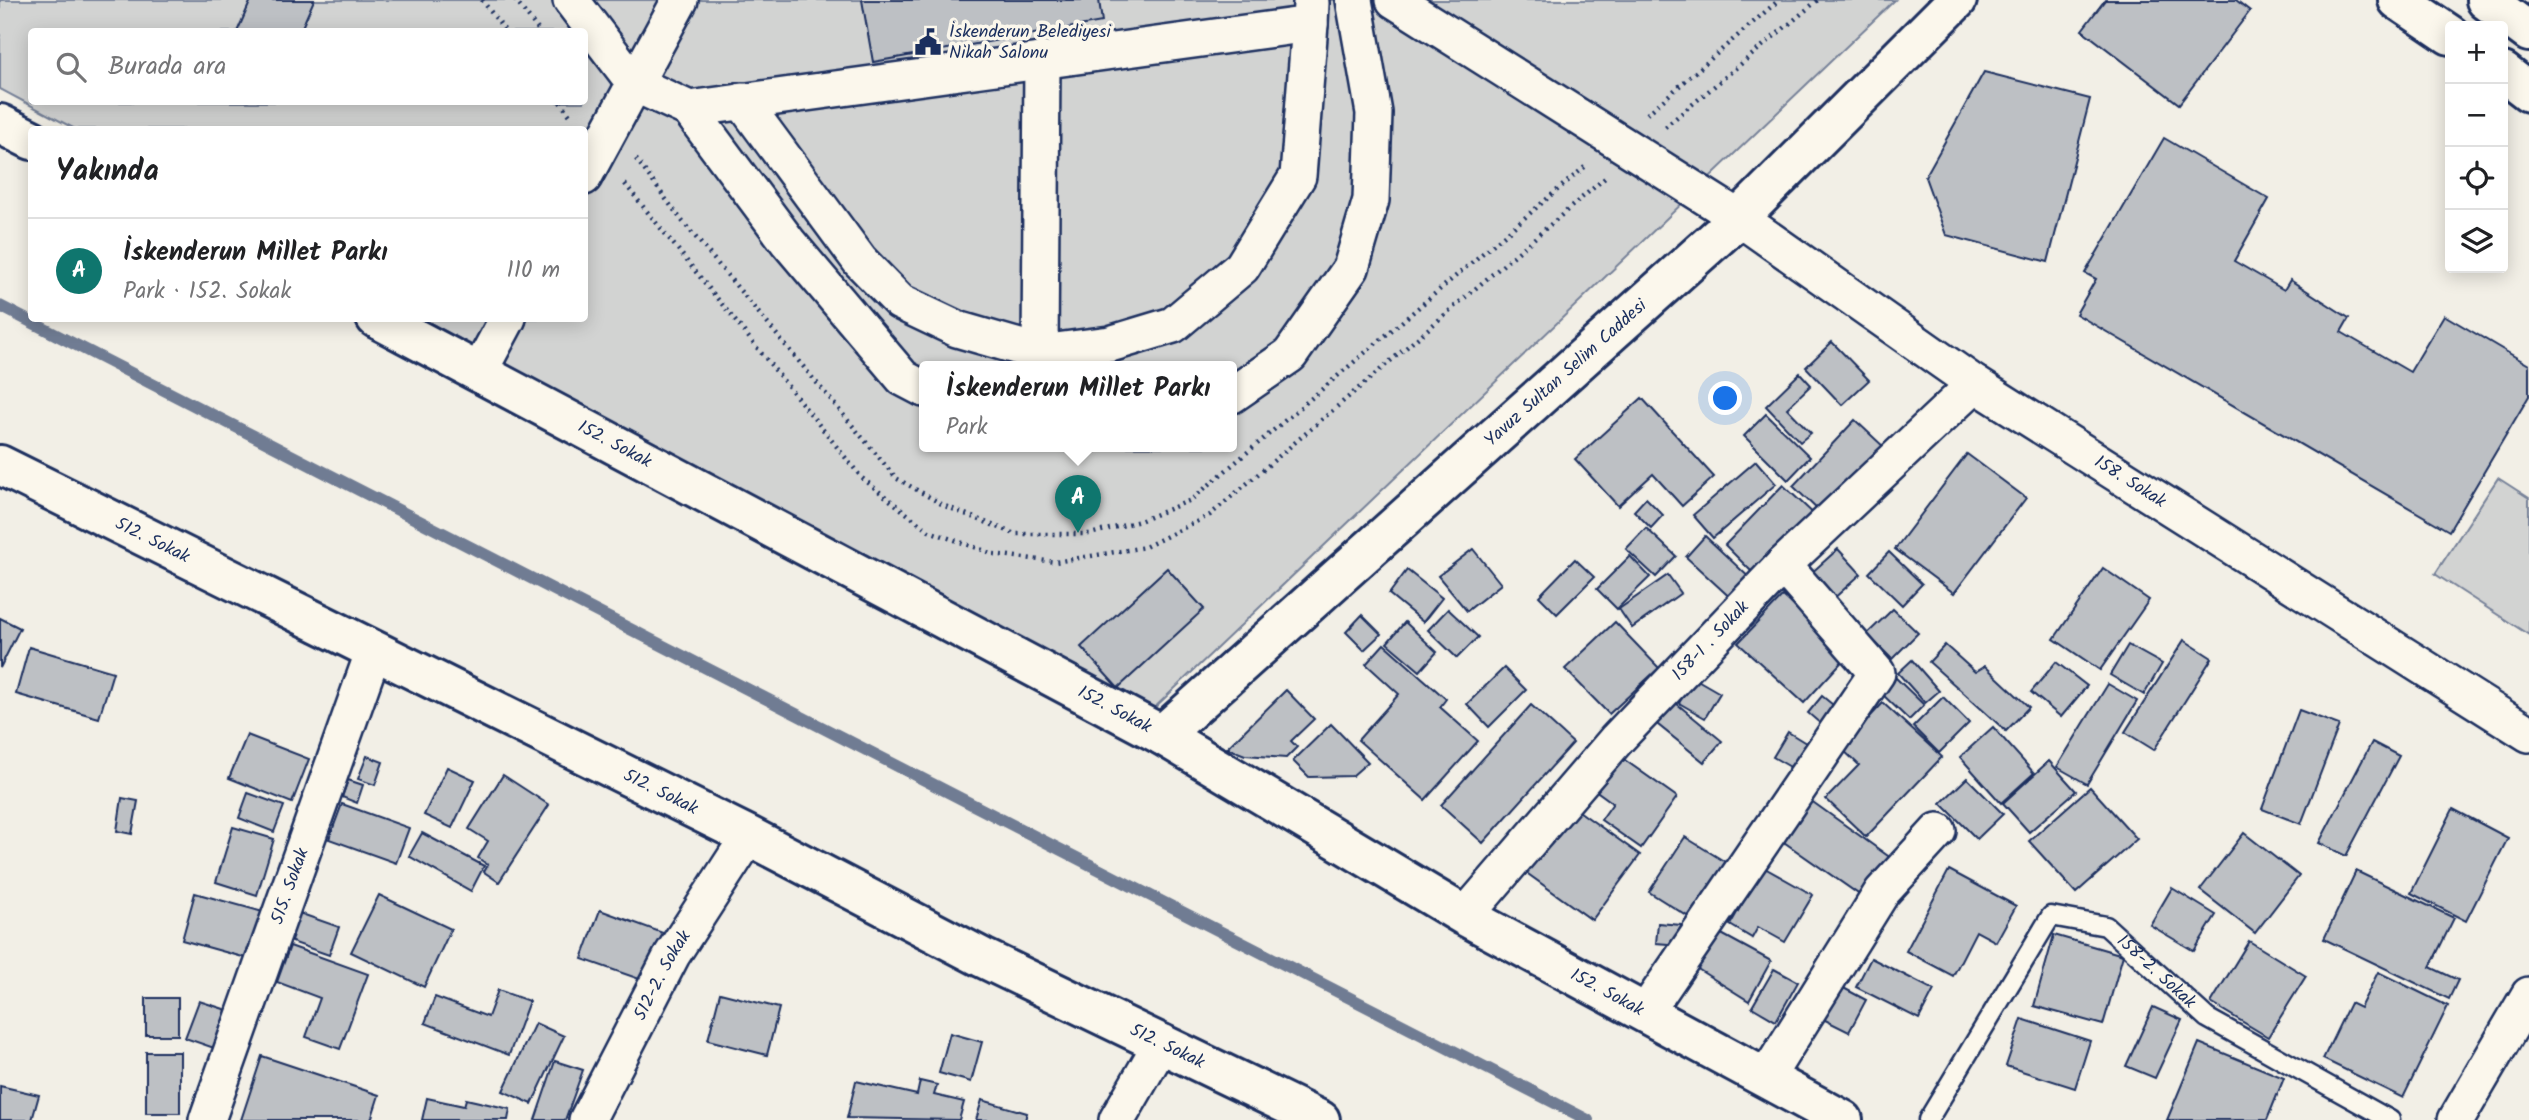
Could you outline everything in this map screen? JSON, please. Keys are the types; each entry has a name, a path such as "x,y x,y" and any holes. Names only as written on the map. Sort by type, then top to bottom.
{"street":[{"path":"571,0 635,84 690,109 797,252 903,378 919,386"},
{"path":"588,170 680,0"},
{"path":"1237,392 1290,355 1351,268 1371,200 1374,113 1354,0"},
{"name":"158. Sokak","path":"1394,0 1739,218 1975,384 2529,734"},
{"name":"Yavuz Sultan Selim Caddesi","path":"1162,735 1739,218 1957,0"},
{"path":"2398,0 2445,32"},
{"path":"690,109 742,101 1042,60 1310,12 1298,176 1242,267 1173,325 1110,344 1040,353 957,329 900,302 860,261 742,101"},
{"path":"1040,353 1042,60"},
{"path":"2508,76 2529,92"},
{"path":"0,124 28,139"},
{"name":"152. Sokak","path":"384,322 1162,735 1465,916 1843,1120"},
{"path":"479,372 506,322"},
{"name":"158-1 . Sokak","path":"1465,916 1617,739 1783,565 1975,384"},
{"name":"512. Sokak","path":"5,476 374,650 749,836 983,958 1320,1120"},
{"path":"1644,1013 1877,673 1783,565"},
{"name":"515. Sokak","path":"207,1120 374,650"},
{"path":"1766,1079 1882,892 1938,831"},
{"name":"512-2. Sokak","path":"587,1120 673,955 749,836"},
{"path":"2456,1120 2529,995"},
{"path":"1117,1120 1162,1042"}],"lane":[{"name":"158-2. Sokak","path":"1928,1120 2051,916 2106,926 2207,1018 2390,1120"}],"path":[{"path":"482,0 503,28"},
{"path":"515,0 537,28"}],"shaded area":[{"path":"0,0 1895,0 1149,713 429,322 588,322 588,126 69,126 30,105 588,105 588,28 28,28 28,104 0,89"},
{"path":"2498,478 2529,498 2529,635 2435,574"}],"building":[{"path":"251,0 314,0 302,28 239,28"},
{"name":"İskenderun Belediyesi Nikah Salonu","path":"862,0 1099,0 1102,22 873,62"},
{"path":"2105,0 2236,0 2250,11 2179,104 2082,30"},
{"path":"1984,72 2090,99 2048,262 1946,235 1925,177"},
{"path":"2164,138 2269,199 2234,261 2284,290 2290,280 2349,318 2341,332 2410,372 2444,315 2529,365 2529,396 2449,531 2076,314 2096,279 2085,273"},
{"path":"1832,342 1869,380 1842,405 1806,367"},
{"path":"1800,373 1811,385 1787,408 1811,433 1800,442 1766,406"},
{"path":"1642,398 1714,477 1682,506 1653,474 1618,506 1575,459"},
{"path":"1766,414 1810,457 1788,480 1744,436"},
{"path":"1855,420 1886,449 1823,515 1793,486"},
{"path":"1967,454 2026,498 1954,593 1895,549"},
{"path":"1756,461 1776,484 1713,538 1693,515"},
{"path":"1783,485 1819,519 1759,579 1725,545"},
{"path":"1646,498 1663,515 1651,528 1634,511"},
{"path":"1646,528 1676,556 1656,577 1626,549"},
{"path":"1705,536 1754,582 1735,602 1686,557"},
{"path":"1473,549 1501,584 1467,611 1438,576"},
{"path":"1838,549 1861,574 1832,600 1809,575"},
{"path":"1889,552 1922,584 1902,605 1869,573"},
{"path":"1630,556 1650,577 1617,609 1597,589"},
{"path":"1575,559 1594,577 1557,614 1539,596"},
{"path":"1167,568 1204,609 1118,688 1081,647"},
{"path":"2103,568 2149,600 2100,670 2054,639"},
{"path":"1407,570 1442,598 1423,622 1389,594"},
{"path":"1668,575 1681,593 1632,628 1619,609"},
{"path":"1783,596 1848,655 1804,703 1738,643"},
{"path":"1448,609 1478,637 1457,658 1428,630"},
{"path":"1893,609 1918,633 1892,659 1867,634"},
{"path":"1362,615 1381,634 1364,650 1346,632"},
{"path":"0,618 20,628 0,668"},
{"path":"1405,622 1437,652 1420,671 1387,643"},
{"path":"1615,622 1659,668 1609,714 1565,669"},
{"path":"2184,640 2212,658 2154,750 2125,732"},
{"path":"1384,644 1446,699 1440,707 1478,741 1425,800 1358,740 1399,694 1366,664"},
{"path":"1945,645 1975,672 1985,666 2029,707 2006,731 1929,662"},
{"path":"2128,645 2162,664 2144,695 2110,675"},
{"path":"29,647 113,672 99,718 16,694"},
{"path":"1912,660 1939,691 1925,703 1898,673"},
{"path":"2056,662 2087,686 2061,717 2031,692"},
{"path":"1504,668 1526,690 1489,727 1467,704"},
{"path":"1895,677 1924,705 1909,720 1880,692"},
{"path":"1694,678 1720,693 1705,718 1679,703"},
{"path":"2108,684 2137,701 2087,784 2057,767"},
{"path":"1286,690 1314,719 1291,741 1297,747 1286,758 1245,755 1227,748"},
{"path":"1665,694 1722,741 1704,762 1647,716"},
{"path":"1822,696 1843,713 1828,730 1808,713"},
{"path":"1943,697 1969,723 1939,753 1913,727"},
{"path":"1883,703 1942,757 1866,837 1826,799 1859,765 1841,748"},
{"path":"1531,705 1573,743 1483,843 1441,805"},
{"path":"2299,710 2339,725 2301,824 2262,809"},
{"path":"1331,724 1368,762 1352,776 1309,777 1293,761"},
{"path":"1993,727 2034,773 2001,803 1960,757"},
{"path":"1788,732 1814,748 1799,772 1773,757"},
{"path":"247,735 309,759 292,803 229,778"},
{"path":"2372,742 2399,756 2346,856 2319,843"},
{"path":"1612,751 1677,797 1641,848 1601,820 1613,803 1587,784"},
{"path":"367,756 383,762 375,785 358,779"},
{"path":"2049,761 2076,791 2029,832 2003,803"},
{"path":"447,767 475,780 452,828 424,815"},
{"path":"503,775 549,805 499,882 484,872 488,865 478,858 488,841 469,829"},
{"path":"1967,778 2003,814 1977,839 1941,803"},
{"path":"348,780 363,785 357,803 342,797"},
{"path":"2090,787 2137,839 2076,893 2029,841"},
{"path":"248,793 284,806 274,832 239,818"},
{"path":"122,798 138,801 132,834 117,831"},
{"path":"1810,800 1895,861 1867,900 1781,840"},
{"path":"342,804 409,828 396,863 329,839"},
{"path":"1569,804 1640,855 1592,920 1521,869"},
{"path":"2453,809 2508,838 2466,921 2411,893"},
{"path":"233,827 274,839 257,895 216,882"},
{"path":"422,833 484,866 471,891 409,856"},
{"path":"2244,833 2299,876 2255,933 2200,890"},
{"path":"1685,837 1727,863 1692,919 1649,892"},
{"path":"1763,867 1813,895 1785,942 1758,927 1752,938 1730,925"},
{"path":"1949,870 2016,906 1996,942 1976,931 1953,976 1906,951"},
{"path":"2356,871 2454,918 2430,967 2458,980 2449,999 2324,939"},
{"path":"2172,888 2216,915 2194,951 2150,925"},
{"path":"195,893 270,914 257,961 182,940"},
{"path":"379,895 451,929 424,987 351,952"},
{"path":"600,910 663,933 645,981 582,959"},
{"path":"299,913 339,927 329,955 289,941"},
{"path":"1658,923 1681,925 1680,945 1656,943"},
{"path":"1716,931 1771,961 1749,1001 1696,968"},
{"path":"2054,935 2123,955 2103,1025 2034,1006"},
{"path":"2249,941 2306,976 2268,1037 2211,1003"},
{"path":"290,946 368,974 340,1049 306,1037 320,998 277,982"},
{"path":"1871,958 1934,990 1919,1019 1856,987"},
{"path":"1774,969 1798,982 1776,1021 1752,1007"},
{"path":"2378,972 2448,1006 2403,1098 2323,1059 2350,1003 2360,1008"},
{"path":"1836,984 1866,1000 1849,1032 1819,1017"},
{"path":"498,990 529,1001 509,1055 425,1023 435,997 488,1017"},
{"path":"720,993 779,1008 767,1055 708,1040"},
{"path":"146,998 178,998 178,1035 146,1035"},
{"path":"199,1001 227,1010 214,1048 185,1038"},
{"path":"2153,1007 2182,1020 2155,1078 2126,1066"},
{"path":"2022,1019 2090,1041 2075,1088 2006,1066"},
{"path":"535,1023 564,1036 532,1104 503,1091"},
{"path":"950,1033 982,1042 971,1082 939,1073"},
{"path":"2199,1043 2284,1078 2267,1120 2167,1120"},
{"path":"146,1052 180,1052 180,1113 146,1113"},
{"path":"262,1056 379,1095 371,1120 241,1120"},
{"path":"555,1061 583,1070 565,1120 535,1120"},
{"path":"856,1081 917,1095 920,1081 937,1085 934,1095 964,1102 959,1120 847,1118"},
{"path":"0,1086 39,1095 32,1120 0,1120"},
{"path":"427,1098 464,1106 466,1099 510,1109 508,1120 422,1120"},
{"path":"982,1100 1027,1113 1025,1120 976,1120"}],"waterway":[{"path":"0,306 28,320"},
{"path":"31,322 1588,1120"}],"place":[{"name":"İskenderun Belediyesi Nikah Salonu","path":"928,42"},
{"name":"İskenderun Millet Parkı","path":"1078,533"}]}
